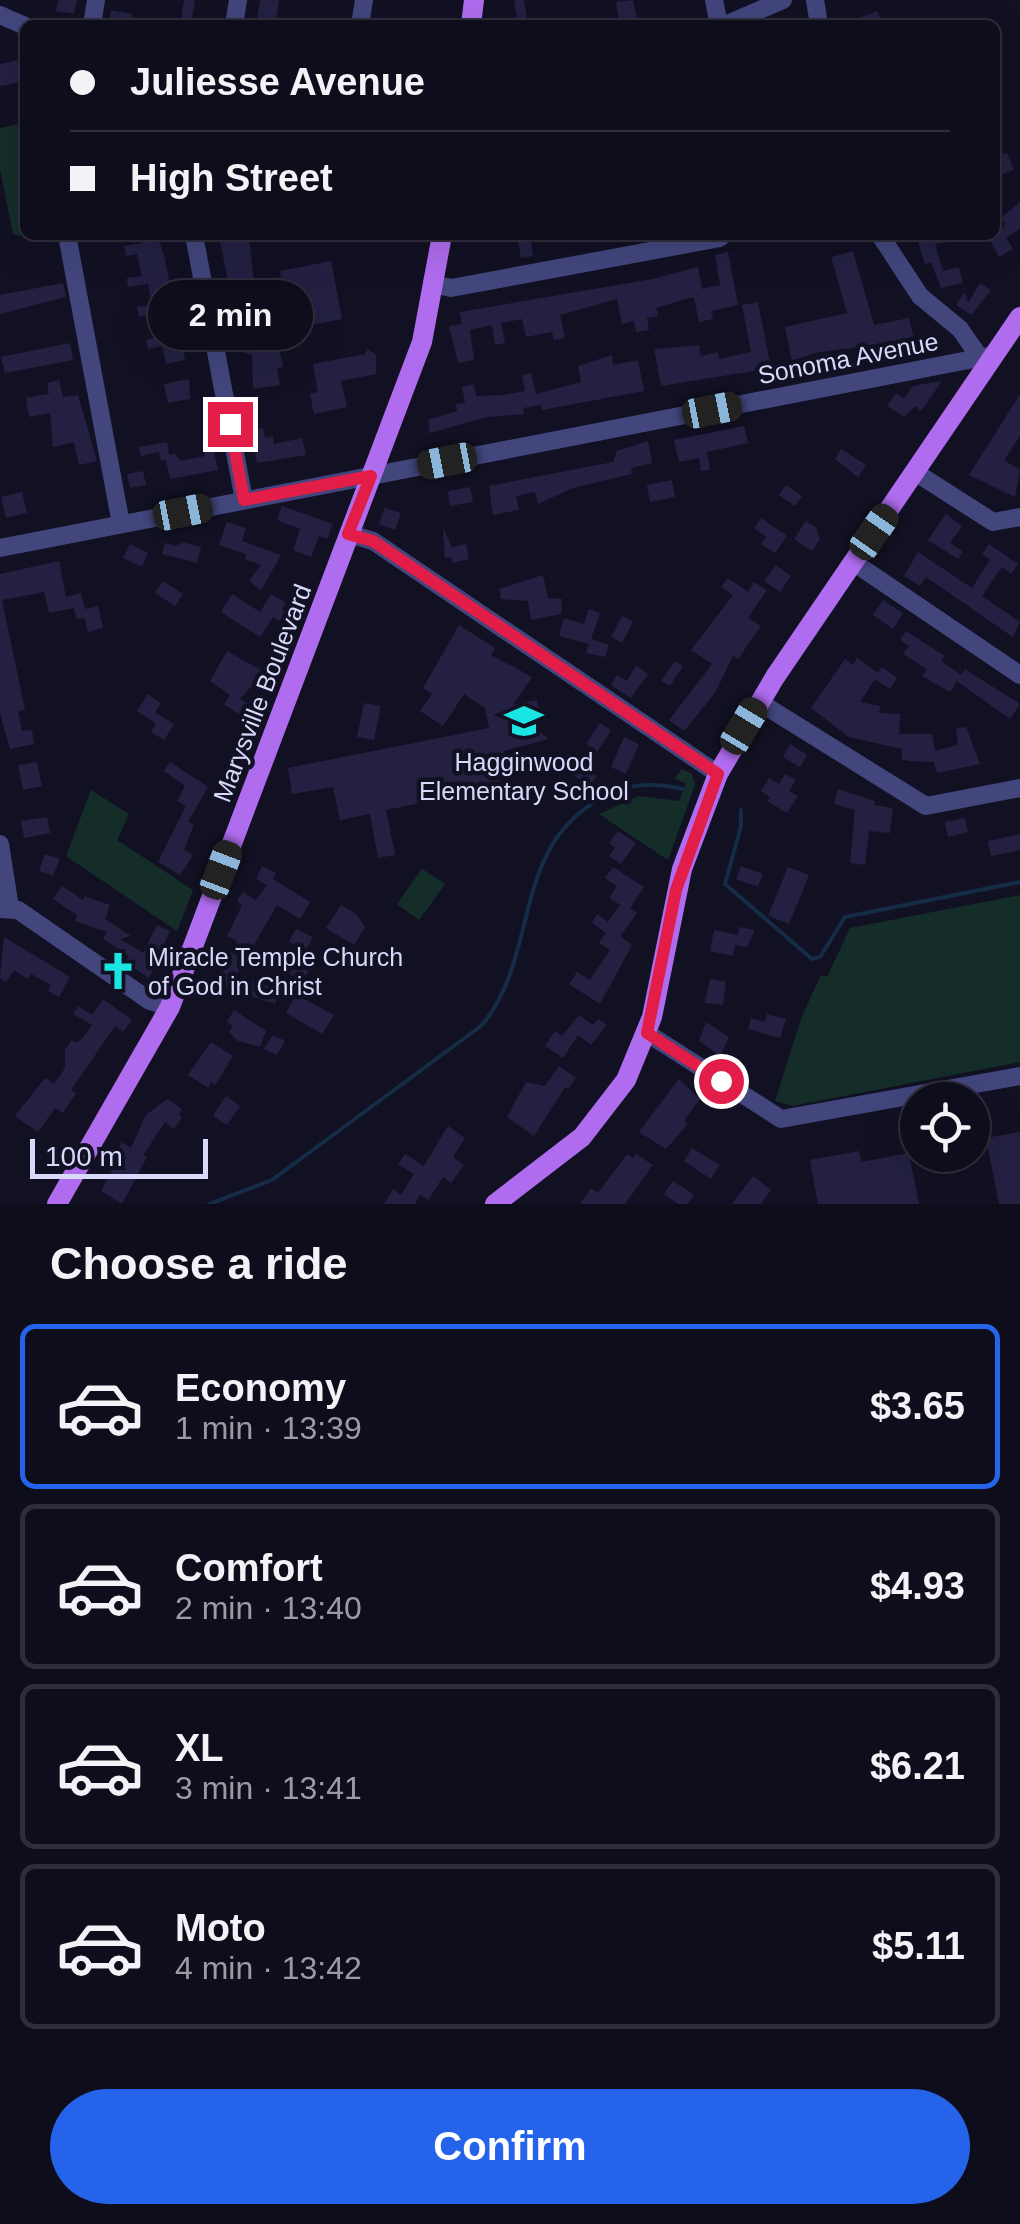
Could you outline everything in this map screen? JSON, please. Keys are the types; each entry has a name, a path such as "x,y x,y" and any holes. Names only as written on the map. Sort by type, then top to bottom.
{"main road":[{"name":"Marysville Boulevard","path":"58,1204 170,1007 422,342 441,240"},
{"path":"496,1204 591,1128 618,1093 647,1033 676,890 718,774 759,702 915,472 987,357 1020,317"}],"street":[{"path":"734,20 782,0"},
{"path":"68,240 121,524"},
{"path":"195,240 244,500"},
{"path":"433,284 451,288 709,240"},
{"path":"883,240 920,296 960,328 987,357"},
{"name":"Sonoma Avenue","path":"0,548 987,357"},
{"path":"915,472 993,522 1020,517"},
{"path":"348,534 373,541 718,774"},
{"path":"852,562 1020,675"},
{"path":"759,702 926,806 1020,788"},
{"path":"0,844 5,908 150,1001 170,1007"},
{"path":"647,1033 781,1119 1020,1076"}],"green space":[{"path":"20,124 20,236 13,234 0,169 0,128"},
{"path":"682,769 692,774 695,785 668,860 599,814 639,796 679,801 686,783 674,779"},
{"path":"91,790 129,814 117,840 193,890 177,931 66,856"},
{"path":"422,869 445,884 419,920 397,904"},
{"path":"1020,895 1020,1062 900,1082 900,1085 792,1106 775,1101 802,1016 821,975 827,977 850,928"}],"building":[{"path":"58,0 77,0 74,14 56,11"},
{"path":"184,0 195,0 192,20 181,20"},
{"path":"260,0 279,0 276,20 257,20"},
{"path":"514,0 524,0 527,20 517,20"},
{"path":"633,0 637,18 619,20 616,2"},
{"path":"111,10 132,14 131,20 109,20"},
{"path":"877,11 881,20 860,20"},
{"path":"20,60 20,82 0,86 0,64"},
{"path":"1007,153 1014,170 1000,175 1000,155"},
{"path":"1020,202 1020,229 1006,237 1013,249 999,257 990,240 1000,240 1000,230 1005,225 1001,218"},
{"path":"141,240 159,240 185,360 166,364 162,346 148,349 146,340 154,338 149,315 139,317 137,307 152,305 148,284 128,287 127,278 142,276 137,254 126,256 124,246 142,243"},
{"path":"250,240 254,282 281,277 280,271 331,261 342,319 290,329 283,287 256,292 263,351 279,347 283,367 277,368 280,385 253,389 252,355 243,352 220,242"},
{"path":"531,240 533,256 521,258 518,242"},
{"path":"918,240 957,240 935,244 943,271 959,267 963,283 941,288 931,262 925,264"},
{"path":"853,251 874,325 909,318 914,339 815,353 792,361 785,327 847,313 831,257"},
{"path":"728,252 738,305 711,311 713,319 699,322 694,298 689,298 656,308 658,316 647,318 649,330 636,332 634,321 622,324 617,299 560,315 565,338 554,340 552,332 526,337 522,319 501,323 505,343 495,345 492,325 470,330 474,360 458,363 449,326 462,324 460,312 652,279 698,267 702,289 720,285 715,255"},
{"path":"63,283 66,297 0,314 0,295"},
{"path":"980,283 991,290 971,315 956,305 965,292 968,303"},
{"path":"758,302 771,368 661,386 654,349 699,345 701,356 718,352 719,359 751,352 742,305"},
{"path":"70,343 73,360 5,373 1,357"},
{"path":"368,349 376,355 376,374 341,381 347,407 314,414 310,394 318,392 313,364 365,354"},
{"path":"612,355 613,365 638,360 644,391 542,410 541,405 523,408 524,414 487,417 430,433 428,420 457,411 456,404 465,403 462,387 474,384 476,396 525,391 522,375 531,373 536,394 581,382 578,366"},
{"path":"189,379 190,399 168,403 164,384"},
{"path":"59,380 63,397 78,395 97,461 79,465 74,442 53,447 50,413 29,417 26,398 49,394 47,383"},
{"path":"942,381 921,411 915,406 904,417 887,406 896,393 904,398 913,386"},
{"path":"1020,394 1020,436 1004,460 1020,470 1015,497 969,475"},
{"path":"744,426 748,443 707,452 710,470 701,471 699,458 679,462 674,440"},
{"path":"263,428 265,438 273,436 274,444 302,438 306,455 257,463 251,430"},
{"path":"211,439 218,470 170,479 166,460 161,461 159,452 141,456 139,447 167,442 169,455 175,454 180,461 205,456 202,440"},
{"path":"648,441 652,463 631,468 632,474 573,488 538,504 535,492 516,496 519,510 493,515 489,486 613,462 617,451"},
{"path":"841,449 866,465 858,477 835,459"},
{"path":"143,471 146,485 130,488 127,474"},
{"path":"672,480 675,497 650,502 647,485"},
{"path":"786,485 802,496 795,506 779,495"},
{"path":"470,487 473,502 450,506 448,491"},
{"path":"22,492 27,513 6,518 1,497"},
{"path":"282,506 333,524 327,539 319,536 311,557 293,550 300,529 277,520"},
{"path":"385,508 401,513 395,530 379,524"},
{"path":"946,514 962,526 950,543 963,552 958,559 928,540"},
{"path":"761,518 787,536 775,553 761,544 767,537 754,528"},
{"path":"806,521 816,527 820,539 812,551 794,539"},
{"path":"227,522 246,528 242,541 281,555 261,590 249,581 261,565 245,559 246,554 219,545"},
{"path":"443,528 452,547 466,544 469,559 452,563 451,557 445,558"},
{"path":"183,542 201,547 197,563 162,554 165,543 176,546"},
{"path":"130,544 148,553 142,567 123,558"},
{"path":"989,544 1018,564 1011,574 1002,567 982,596 1020,622 1013,637 926,577 920,586 904,576 918,552 972,588 990,560 982,554"},
{"path":"59,561 66,597 81,593 85,609 98,606 103,628 88,632 85,618 77,619 74,608 49,613 44,592 2,600 25,710 18,711 22,731 32,730 34,744 10,749 0,713 0,574"},
{"path":"776,565 791,576 780,592 764,581"},
{"path":"543,575 548,598 562,599 561,614 531,620 528,601 501,599 499,589"},
{"path":"728,578 748,592 754,582 767,590 748,618 761,626 738,659 733,656 715,693 684,731 669,720 712,664 691,650 733,595 721,587"},
{"path":"163,581 183,594 175,606 155,593"},
{"path":"232,594 260,612 271,594 286,603 282,609 286,612 280,621 273,617 260,637 221,612"},
{"path":"883,600 903,613 893,629 873,615"},
{"path":"589,609 600,613 591,639 609,645 605,657 586,653 589,644 559,636 564,618 584,624"},
{"path":"622,616 633,622 622,643 611,637"},
{"path":"459,625 495,648 491,655 532,677 513,705 537,700 540,715 534,712 527,722 549,739 504,751 505,768 497,770 501,787 386,810 395,855 378,858 370,814 340,820 333,787 292,794 288,768 489,728 485,708 464,694 443,726 420,711 432,694 423,688"},
{"path":"906,631 945,656 941,661 961,675 965,669 1020,704 1010,719 957,681 950,692 922,676 927,669 903,654 909,646 900,640"},
{"path":"227,651 264,672 240,699 248,704 240,715 224,704 230,695 210,681"},
{"path":"857,658 878,673 882,667 897,678 890,689 875,679 860,702 880,706 879,713 900,714 899,734 932,734 935,751 958,745 956,728 966,727 980,764 937,773 934,762 908,761 902,759 902,749 849,737 811,708 845,659 853,665"},
{"path":"675,661 683,666 670,686 661,681"},
{"path":"636,666 648,674 631,698 611,685 617,675 627,681"},
{"path":"148,694 161,703 155,712 174,724 164,740 151,732 156,724 137,711"},
{"path":"364,703 381,706 374,740 357,737"},
{"path":"600,723 611,730 597,752 586,744"},
{"path":"624,737 639,744 626,774 611,767"},
{"path":"790,744 807,755 800,767 783,757"},
{"path":"37,762 42,786 23,790 18,765"},
{"path":"170,762 208,787 188,822 194,824 184,850 193,855 180,875 158,862 186,806 177,801 185,786 164,771"},
{"path":"582,764 597,776 588,787 573,775"},
{"path":"785,774 796,780 789,791 798,796 787,813 767,801 770,797 761,791 769,778 779,784"},
{"path":"838,789 875,801 874,805 893,808 890,833 869,831 865,865 850,863 855,810 834,804"},
{"path":"47,817 50,833 24,838 21,821"},
{"path":"965,818 968,832 948,837 945,822"},
{"path":"618,831 636,843 621,864 609,856 615,847 609,843"},
{"path":"1020,834 1020,850 991,856 988,841"},
{"path":"45,854 60,859 53,876 39,871"},
{"path":"262,866 276,873 273,879 310,902 300,919 277,905 229,988 216,981 237,941 227,936 242,905 237,901 243,892 256,900 267,885 256,879"},
{"path":"741,866 763,874 758,887 736,879"},
{"path":"613,867 644,887 630,908 637,913 620,936 632,945 600,1004 569,984 577,972 590,980 610,950 599,943 606,933 592,923 597,914 608,922 620,905 609,898 617,886 605,878"},
{"path":"788,867 809,875 789,924 768,916"},
{"path":"62,886 83,900 84,896 110,905 105,919 131,936 120,939 143,953 157,925 170,931 149,978 125,963 129,956 103,939 107,932 75,921 77,915 53,899"},
{"path":"341,905 356,914 365,927 354,945 326,928"},
{"path":"739,927 755,930 747,947 735,945 733,956 710,951 714,930 738,935"},
{"path":"296,929 313,937 306,950 289,942"},
{"path":"4,937 70,977 59,997 48,991 51,985 31,974 28,979 14,970 6,982 0,978"},
{"path":"294,960 310,968 303,981 287,973"},
{"path":"710,979 726,982 723,1005 705,1003"},
{"path":"253,981 280,990 275,1004 248,995"},
{"path":"296,995 334,1015 322,1034 286,1013"},
{"path":"103,999 132,1020 123,1032 115,1026 71,1090 76,1093 63,1113 55,1108 38,1132 15,1116 45,1078 54,1084 65,1068 65,1050 72,1040 76,1043 83,1038 92,1025 73,1014 78,1006 92,1015"},
{"path":"234,1010 266,1031 260,1047 238,1041 229,1032 233,1026 227,1022"},
{"path":"767,1014 786,1019 780,1038 748,1029 751,1018 765,1022"},
{"path":"579,1015 593,1025 598,1019 607,1025 591,1045 578,1035 563,1058 545,1046 555,1031 562,1036"},
{"path":"706,1022 729,1037 720,1056 699,1041"},
{"path":"273,1035 285,1041 277,1055 264,1049"},
{"path":"211,1042 233,1056 215,1085 211,1082 208,1088 188,1075"},
{"path":"559,1066 576,1078 568,1089 565,1087 534,1136 507,1117 526,1082 545,1086"},
{"path":"679,1079 700,1099 684,1121 688,1124 666,1149 639,1132"},
{"path":"226,1096 240,1106 227,1125 213,1116"},
{"path":"167,1099 182,1109 182,1117 174,1129 165,1122 143,1155 147,1157 122,1204 101,1191 118,1159 114,1157 122,1142 131,1148 146,1115"},
{"path":"448,1126 465,1138 453,1157 464,1165 451,1183 443,1177 428,1200 420,1194 415,1204 384,1204 393,1189 401,1195 414,1174 398,1164 405,1154 424,1166"},
{"path":"1020,1132 1020,1204 999,1204 990,1137"},
{"path":"692,1148 720,1165 711,1179 684,1161"},
{"path":"859,1151 861,1162 900,1155 900,1172 913,1172 919,1204 818,1204 810,1160"},
{"path":"627,1154 633,1158 636,1154 653,1165 625,1204 580,1204 591,1188 598,1193"},
{"path":"753,1176 771,1190 761,1204 732,1204"},
{"path":"673,1181 694,1195 688,1204 678,1204 664,1194"}],"waterway":[{"path":"209,1204 272,1180 481,1026 499,1000 511,971 536,880 548,852 565,827 590,805 635,786 683,789"},
{"path":"741,810 741,826 725,884 812,959 820,957 845,917 1020,882"}],"place":[{"name":"Hagginwood Elementary School","path":"524,721"},
{"name":"Miracle Temple Church of God in Christ","path":"118,971"}],"route":[{"path":"230,424 244,500 371,476 348,534 373,541 718,774 676,890 647,1033 721,1081"}]}
